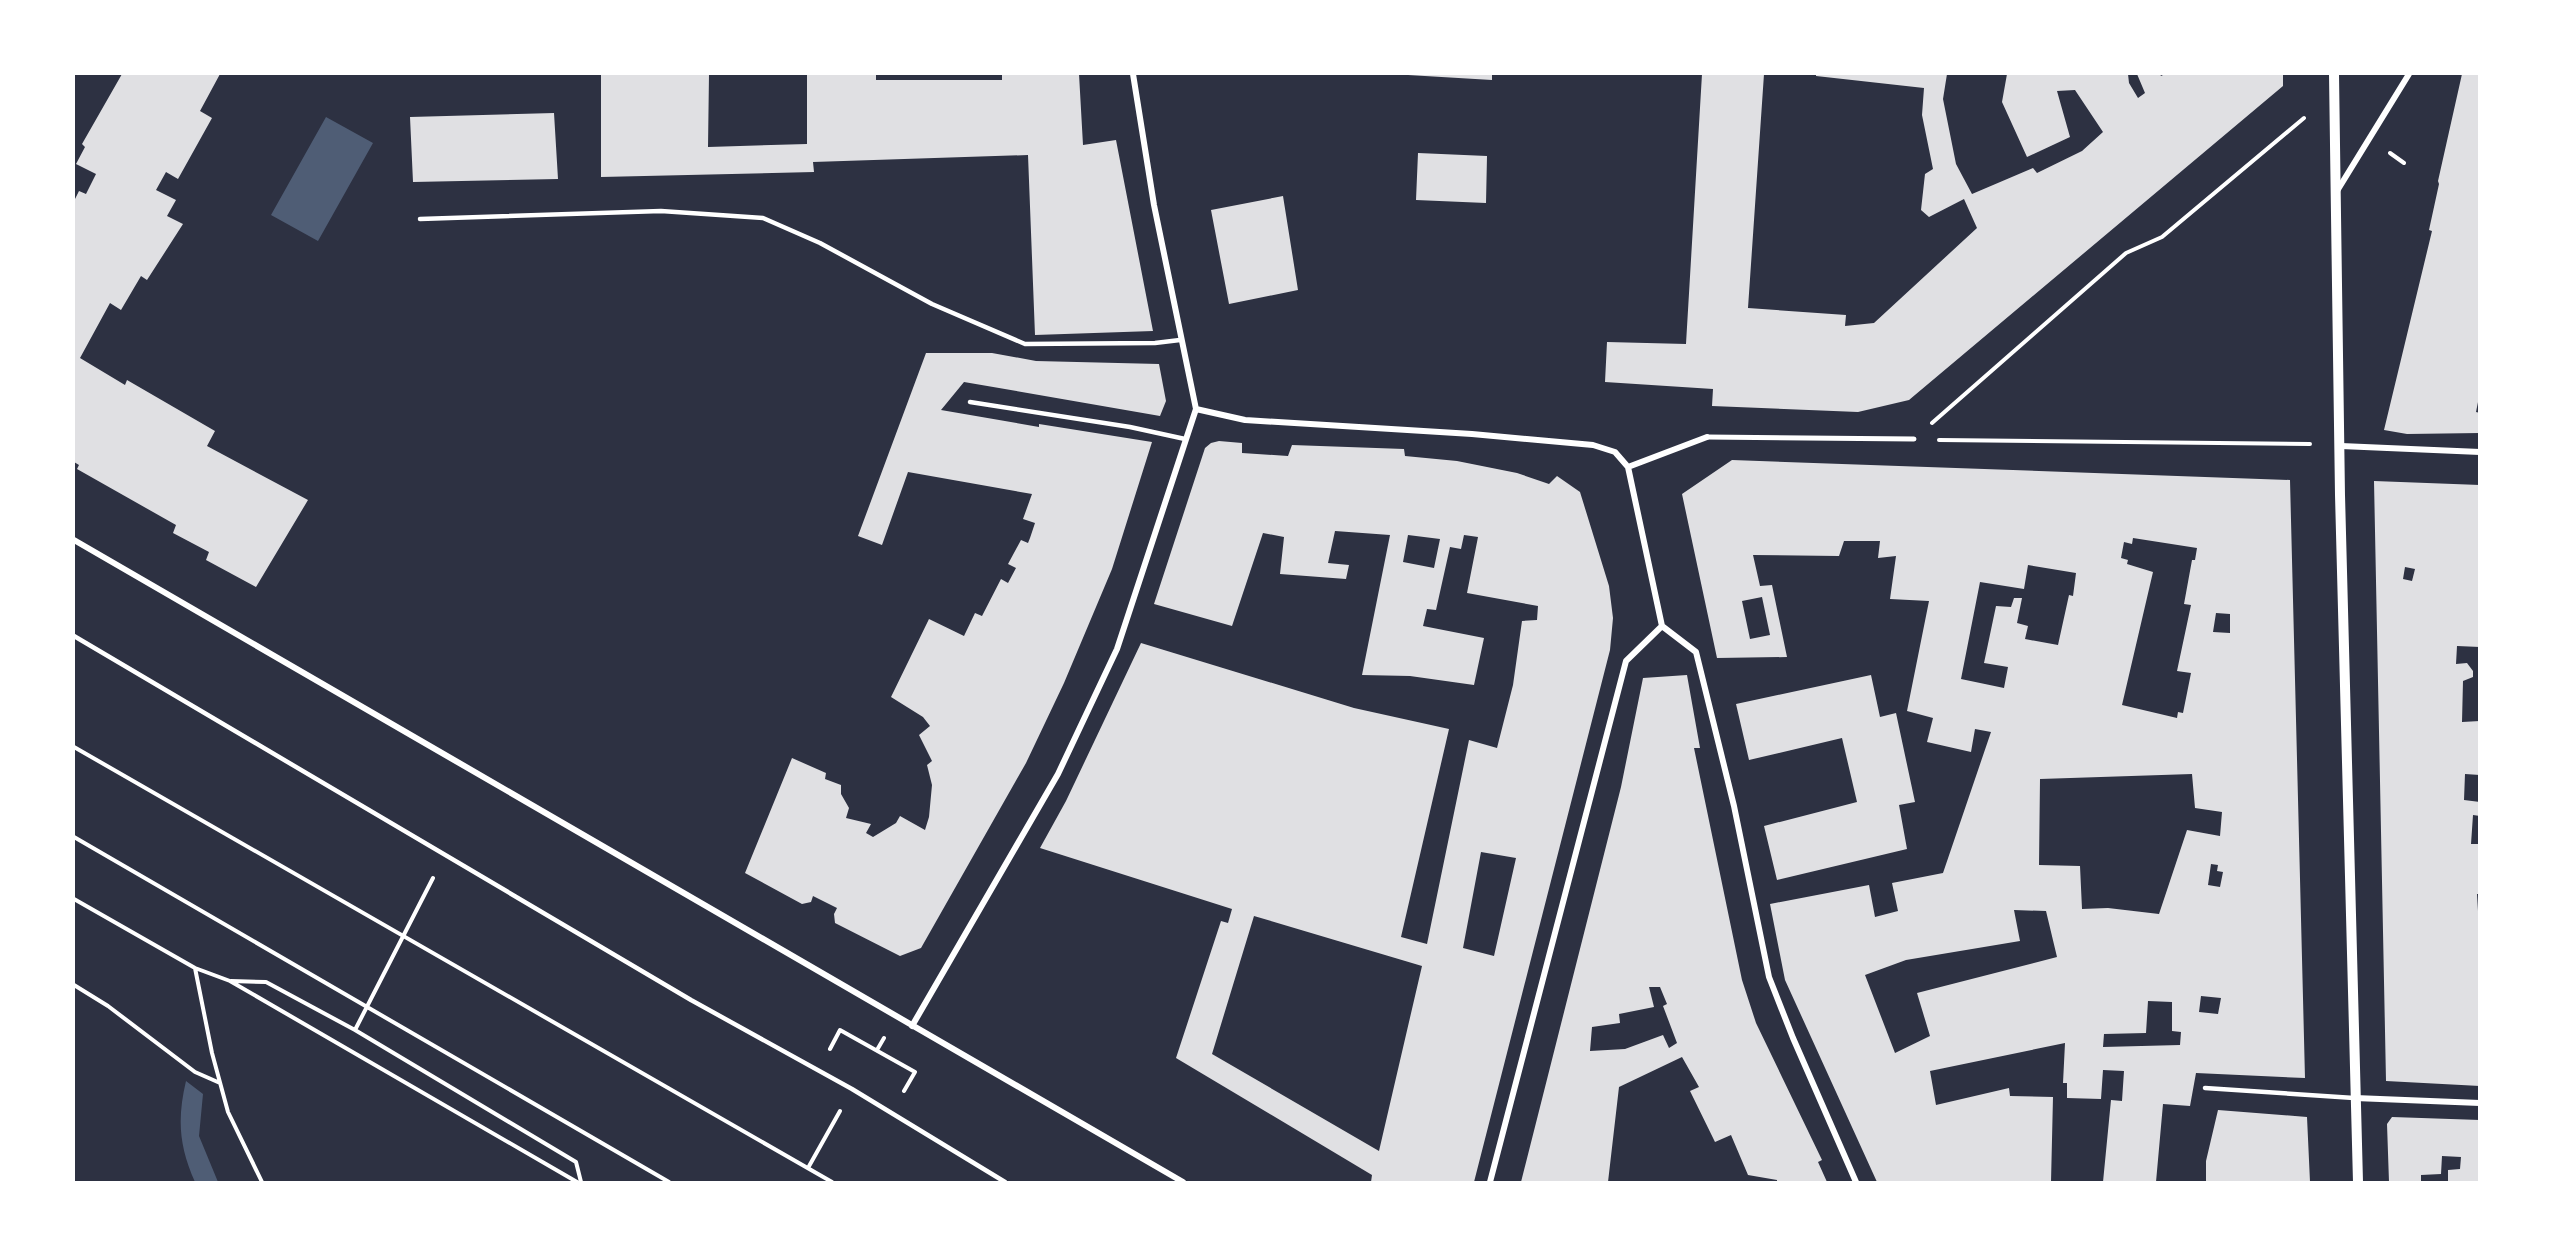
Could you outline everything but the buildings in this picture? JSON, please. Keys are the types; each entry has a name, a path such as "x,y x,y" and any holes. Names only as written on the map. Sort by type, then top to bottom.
{"street":[{"path":"912,1026 1058,774 1117,649 1196,409 1154,205 1133,74"},
{"path":"2334,74 2354,1098 2358,1182"},
{"path":"2337,192 2409,74"},
{"path":"1196,409 1245,420 1472,434 1593,445 1615,452 1628,467 1662,626 1696,652 1734,806 1769,977 1856,1182"},
{"path":"1628,467 1707,437 1914,439"},
{"path":"2341,446 2480,453"},
{"path":"74,540 1183,1182"},
{"path":"1491,1182 1626,661 1662,626"},
{"path":"2354,1098 2480,1103"}],"lane":[{"path":"420,219 661,211 763,218 820,243 932,304 1025,344 1155,343 1180,340"},
{"path":"970,402 1130,427 1185,439"},
{"path":"74,636 690,1000 852,1089 1005,1182"},
{"path":"2205,1088 2354,1098"}],"path":[{"path":"1914,439 2126,253 2162,237 2304,118"},
{"path":"1914,439 2317,444"},
{"path":"74,747 832,1182"},
{"path":"74,837 669,1182"},
{"path":"355,1030 445,855"},
{"path":"74,899 195,968 230,981 579,1182"},
{"path":"195,968 203,1015 228,1112 262,1182"},
{"path":"230,981 266,982 355,1030 576,1162 579,1182"},
{"path":"74,985 108,1006 195,1072 220,1083"},
{"path":"851,1036 915,1072 904,1092 894,1086"},
{"path":"808,1168 852,1089"}],"water":[{"path":"326,117 373,143 318,241 271,215"},
{"path":"186,1081 203,1094 199,1136 218,1182 195,1182 190,1169 181,1132 181,1108"}]}
